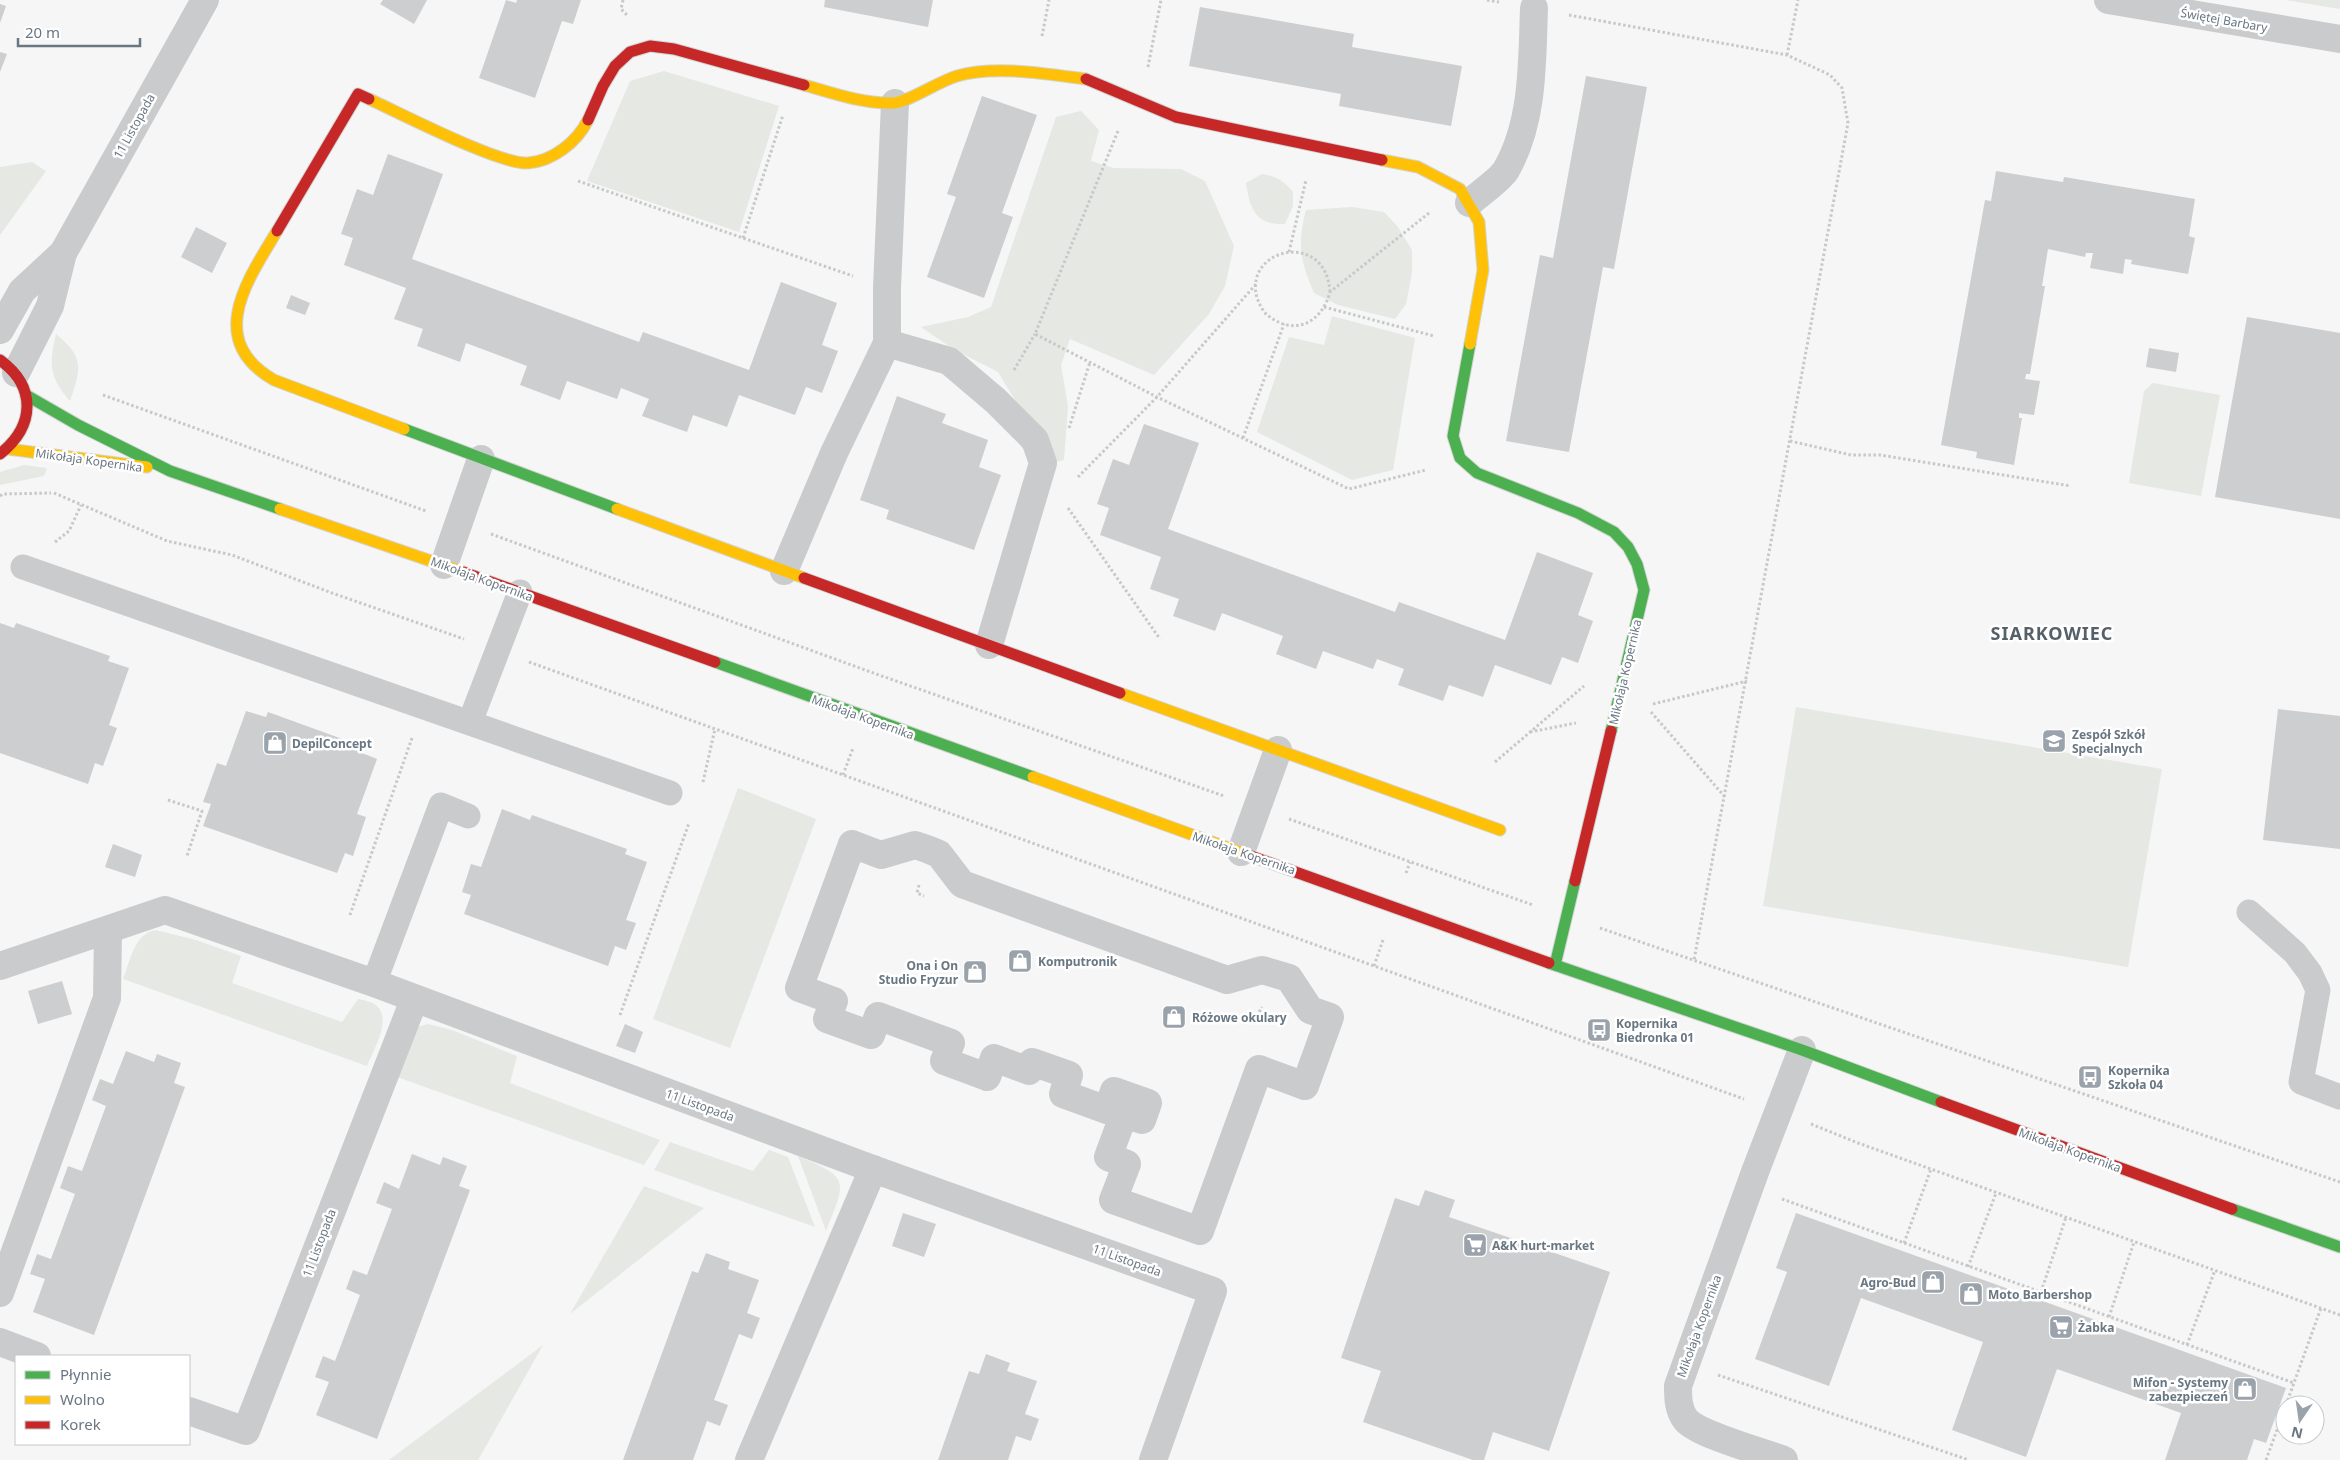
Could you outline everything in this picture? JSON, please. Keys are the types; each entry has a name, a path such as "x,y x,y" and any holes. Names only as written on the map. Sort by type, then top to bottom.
{"street":[{"name":"11 Listopada","path":"14,376 50,306 63,252 205,0"},
{"name":"Świętej Barbary","path":"2108,0 2340,39"},
{"path":"1464,196 1506,171 1523,129 1532,64 1534,8"},
{"path":"1461,462 1455,450 1453,436 1471,345 1483,270 1479,222 1464,196 1418,167 1176,117 1088,79 1035,72 987,72 957,76 927,91 895,103 852,98 674,49 650,46 630,52 615,66 603,86 587,123 570,144 551,158 527,163 504,158 476,147 358,94 246,282 236,324 238,345 253,366 274,380 784,571 1500,830"},
{"path":"784,571 834,453 887,343 887,288 895,103"},
{"name":"11 Listopada","path":"0,330 22,291 63,252"},
{"path":"887,343 948,361 996,401 1035,440 1043,463 989,645"},
{"path":"4,451 19,438 26,423 28,406 14,376"},
{"name":"Mikołaja Kopernika","path":"14,376 78,425 170,471 444,565 1555,965 1802,1050 2065,1149 2340,1247"},
{"name":"Mikołaja Kopernika","path":"4,451 170,471"},
{"path":"444,565 481,459"},
{"name":"Mikołaja Kopernika","path":"1461,462 1476,473 1598,522 1623,539 1639,563 1644,590 1555,965"},
{"path":"1241,852 1278,750"},
{"path":"852,844 881,855 915,845 939,854 962,884 1227,980 1262,970 1289,978 1310,1010 1330,1017 1305,1086 1259,1069 1200,1231 1114,1200 1127,1164 1108,1157 1124,1114 1142,1120 1148,1103 1114,1091 1107,1110 1062,1094 1070,1075 1032,1062 1029,1071 994,1058 987,1076 944,1061 951,1043 878,1016 871,1035 827,1019 834,1000 799,988 852,844"},
{"name":"11 Listopada","path":"0,966 108,931 165,910 374,983 414,1000 873,1169 1213,1291 1153,1460"},
{"path":"0,1293 108,998 108,931"},
{"name":"11 Listopada","path":"190,1411 246,1431 414,1000"},
{"name":"Mikołaja Kopernika","path":"1784,1460 1703,1431 1686,1420 1678,1404 1678,1386 1755,1172 1802,1050"},
{"path":"749,1460 873,1169"},
{"path":"0,1342 34,1355"}],"lane":[{"path":"23,568 670,793"},
{"path":"470,722 520,592"},
{"path":"374,983 440,805 468,816"},
{"path":"2248,912 2295,954 2310,973 2318,990 2301,1082 2340,1097"}],"path":[{"path":"996,401 1035,334 1125,115 1136,99 1146,78 1161,0"},
{"path":"1486,0 1787,55 1830,75 1842,88 1848,123 1694,960"},
{"path":"1787,55 1798,0"},
{"path":"743,238 793,83"},
{"path":"1289,252 1314,146"},
{"path":"527,163 887,288"},
{"path":"1330,292 1464,196"},
{"path":"1289,252 1307,254 1317,260 1325,269 1329,280 1330,292 1324,307 1312,321 1301,325 1284,324 1266,315 1259,304 1256,292 1262,268 1272,258 1289,252"},
{"path":"1072,483 1158,397 1257,283"},
{"path":"1324,307 1471,345"},
{"path":"1243,438 1284,324"},
{"path":"1035,334 1158,397 1349,489 1461,462"},
{"path":"1067,434 1090,362"},
{"path":"100,394 434,514"},
{"path":"1790,441 1852,455 1880,455 2071,486"},
{"path":"1079,464 1084,471"},
{"path":"54,493 167,541 232,555 332,593 470,641"},
{"path":"1065,504 1160,639"},
{"path":"23,568 69,531 81,505"},
{"path":"487,533 879,675 1229,798"},
{"path":"524,660 1752,1101"},
{"path":"1495,762 1588,682"},
{"path":"1646,706 1725,797"},
{"path":"700,791 715,729"},
{"path":"350,915 415,730"},
{"path":"843,775 854,744"},
{"path":"168,800 202,811 187,856"},
{"path":"1281,817 1535,905"},
{"path":"620,1015 690,818"},
{"path":"1374,966 1385,935"},
{"path":"1619,935 2340,1182"},
{"path":"1808,1122 1931,1169 2340,1315"},
{"path":"1904,1243 1931,1169"},
{"path":"1968,1267 1996,1192"},
{"path":"1773,1196 2294,1382"},
{"path":"2041,1292 2066,1217"},
{"path":"2109,1317 2134,1242"},
{"path":"2187,1344 2215,1270"},
{"path":"2290,1395 2321,1308"},
{"path":"1712,1373 1969,1460"},
{"path":"2266,1460 2275,1436"}],"shaded area":[{"path":"2286,0 2340,0 2340,9"},
{"path":"664,71 779,106 739,232 587,181 630,81"},
{"path":"1081,111 1099,130 1091,161 1114,168 1181,169 1205,181 1234,246 1225,286 1209,314 1154,375 1070,339 1061,365 1068,406 1064,460 1038,466 1021,446 1024,415 998,372 953,349 921,327 968,317 991,307 1056,117"},
{"path":"32,162 46,171 0,235 0,167"},
{"path":"1262,174 1279,180 1293,192 1293,206 1285,224 1267,222 1256,214 1252,208 1246,183"},
{"path":"1352,207 1384,212 1398,227 1412,250 1412,273 1406,304 1395,319 1338,305 1314,293 1309,281 1301,252 1301,233 1306,210"},
{"path":"1332,316 1415,338 1393,470 1352,480 1257,432 1289,337 1324,345"},
{"path":"56,334 72,350 78,364 77,380 70,401 54,377 52,354"},
{"path":"2153,383 2220,395 2201,496 2129,483 2144,391"},
{"path":"24,465 47,468 44,476 0,485 0,472"},
{"path":"1796,707 2162,769 2128,967 1763,906"},
{"path":"738,788 816,819 730,1048 653,1019"},
{"path":"156,930 196,940 241,956 232,983 342,1022 358,999 368,1001 377,1006 383,1019 382,1027 367,1066 123,979 138,942 149,932"},
{"path":"428,1024 452,1030 517,1056 510,1083 660,1140 644,1165 397,1077 417,1027"},
{"path":"670,1142 753,1171 769,1150 788,1157 815,1227 654,1170"},
{"path":"798,1156 828,1170 839,1183 838,1201 826,1231"},
{"path":"644,1186 704,1208 570,1314"},
{"path":"543,1345 478,1460 389,1460"}],"building":[{"path":"383,0 427,0 414,24 380,4"},
{"path":"506,0 516,3 517,0 581,0 573,24 562,21 535,98 479,78"},
{"path":"825,0 933,0 928,27 824,7"},
{"path":"0,4 6,6 0,23"},
{"path":"1200,7 1354,34 1352,47 1462,66 1451,126 1339,106 1341,94 1189,66"},
{"path":"0,52 7,54 0,72"},
{"path":"1586,76 1647,87 1614,269 1603,267 1569,452 1506,441 1540,255 1553,258"},
{"path":"982,96 1037,115 1002,213 1013,217 984,298 927,277 956,197 947,194"},
{"path":"388,154 443,174 412,259 639,342 643,332 749,370 781,282 837,303 822,345 838,351 822,393 806,387 795,415 739,395 727,427 693,415 687,432 642,416 649,399 621,388 617,399 567,381 560,400 520,385 527,366 466,343 460,362 417,346 423,329 394,319 406,288 344,265 353,238 341,234 357,189 373,195"},
{"path":"1996,171 2063,182 2064,177 2195,199 2189,236 2195,238 2188,274 2131,264 2132,260 2125,259 2123,274 2090,268 2093,253 2086,253 2085,257 2048,249 2042,286 2045,286 2030,374 2026,374 2025,379 2040,381 2034,415 2019,413 2019,418 2022,418 2014,465 1976,458 1977,452 1941,445 1985,200 1991,201"},
{"path":"196,227 227,243 212,273 181,257"},
{"path":"291,295 310,303 305,315 286,308"},
{"path":"2247,317 2340,333 2340,519 2215,497"},
{"path":"2149,348 2179,353 2176,372 2146,367"},
{"path":"897,396 946,414 942,423 988,440 979,467 1001,475 974,550 886,519 889,510 860,500"},
{"path":"1144,424 1199,443 1168,529 1395,612 1399,602 1505,640 1537,552 1593,573 1578,615 1593,621 1578,663 1562,657 1551,685 1495,665 1483,697 1449,685 1443,701 1398,685 1404,669 1377,659 1373,669 1323,651 1316,669 1276,654 1283,636 1222,613 1215,631 1173,616 1179,599 1150,589 1161,557 1100,535 1109,508 1097,504 1113,459 1129,465"},
{"path":"0,623 14,628 16,623 110,656 108,661 129,668 109,725 117,728 103,766 95,763 88,784 0,753"},
{"path":"2278,709 2340,716 2340,849 2263,840"},
{"path":"246,711 266,717 268,712 359,745 357,751 377,759 357,814 366,817 353,856 345,853 337,873 203,826 211,804 203,802 217,763 226,766"},
{"path":"502,809 530,820 532,815 627,849 625,854 647,862 626,920 636,923 626,950 615,946 608,966 464,914 471,895 462,892 471,864 481,867"},
{"path":"113,844 142,855 135,877 105,867"},
{"path":"62,981 72,1014 38,1024 28,991"},
{"path":"625,1024 643,1032 635,1053 616,1046"},
{"path":"126,1051 154,1062 157,1054 181,1063 174,1083 185,1087 94,1335 33,1312 45,1279 30,1274 37,1254 51,1259 75,1194 60,1188 68,1166 82,1171 106,1106 92,1100 100,1079 113,1084"},
{"path":"412,1154 440,1165 443,1157 467,1166 459,1186 470,1190 377,1439 316,1415 329,1382 315,1377 323,1356 335,1361 360,1295 346,1289 353,1270 367,1275 392,1209 376,1203 384,1182 399,1189"},
{"path":"1425,1190 1455,1200 1449,1217 1610,1272 1549,1451 1493,1432 1484,1460 1473,1460 1363,1422 1381,1371 1341,1358 1395,1198 1419,1206"},
{"path":"903,1213 936,1224 924,1257 892,1246"},
{"path":"1796,1213 2286,1388 2283,1395 2275,1395 2275,1418 2266,1443 2254,1439 2247,1460 2165,1460 2181,1413 2057,1369 2026,1457 1952,1430 1983,1342 1861,1298 1829,1386 1755,1359 1787,1272 1776,1268"},
{"path":"706,1253 730,1262 728,1269 759,1280 747,1313 760,1318 752,1339 739,1334 714,1400 728,1405 720,1426 707,1421 693,1460 623,1460 692,1271 698,1273"},
{"path":"986,1354 1010,1363 1007,1371 1037,1381 1025,1414 1039,1419 1031,1441 1016,1436 1008,1460 938,1460 969,1371 979,1374"}],"traffic: fast":[{"path":"1470,344 1453,436 1460,458 1477,473 1578,513 1614,532 1628,547 1637,564 1644,590 1611,731"},
{"path":"26,395 78,425 170,471 280,509"},
{"path":"404,429 617,509"},
{"path":"715,662 1033,777"},
{"path":"1555,965 1575,881"},
{"path":"1549,963 1802,1050 1941,1102"},
{"path":"2232,1209 2340,1247"}],"traffic: slow":[{"path":"804,85 859,100 893,103 900,102 957,76 988,71 1021,72 1086,79"},
{"path":"369,99 496,156 528,163 546,159 563,149 578,136 588,120"},
{"path":"1382,160 1418,167 1460,189 1479,222 1483,270 1470,344"},
{"path":"277,231 254,270 238,309 237,328 241,347 253,364 274,380 404,429"},
{"path":"8,449 147,467"},
{"path":"280,509 463,572"},
{"path":"617,509 804,578"},
{"path":"1120,693 1500,830"},
{"path":"1033,777 1248,855"}],"traffic: jam":[{"path":"588,120 603,86 615,66 630,52 650,46 674,49 804,85"},
{"path":"1086,79 1176,117 1382,160"},
{"path":"277,231 358,94 369,99"},
{"path":"0,360 21,382 27,407 20,431 12,443 0,454"},
{"path":"463,572 715,662"},
{"path":"804,578 1120,693"},
{"path":"1575,881 1611,731"},
{"path":"1248,855 1549,963"},
{"path":"1941,1102 2232,1209"}],"place":[{"name":"Zespół Szkół Specjalnych","path":"2054,741"},
{"name":"DepilConcept","path":"275,743"},
{"name":"Komputronik","path":"1020,961"},
{"name":"Ona i On Studio Fryzur","path":"975,972"},
{"name":"Różowe okulary","path":"1174,1017"},
{"name":"Kopernika Biedronka 01","path":"1599,1030"},
{"name":"Kopernika Szkoła 04","path":"2090,1077"},
{"name":"A&K hurt-market","path":"1475,1245"},
{"name":"Agro-Bud","path":"1933,1282"},
{"name":"Moto Barbershop","path":"1971,1294"},
{"name":"Żabka","path":"2061,1327"},
{"name":"Mifon - Systemy zabezpieczeń","path":"2245,1389"}],"district":[{"name":"SIARKOWIEC","path":"2052,633"}]}
